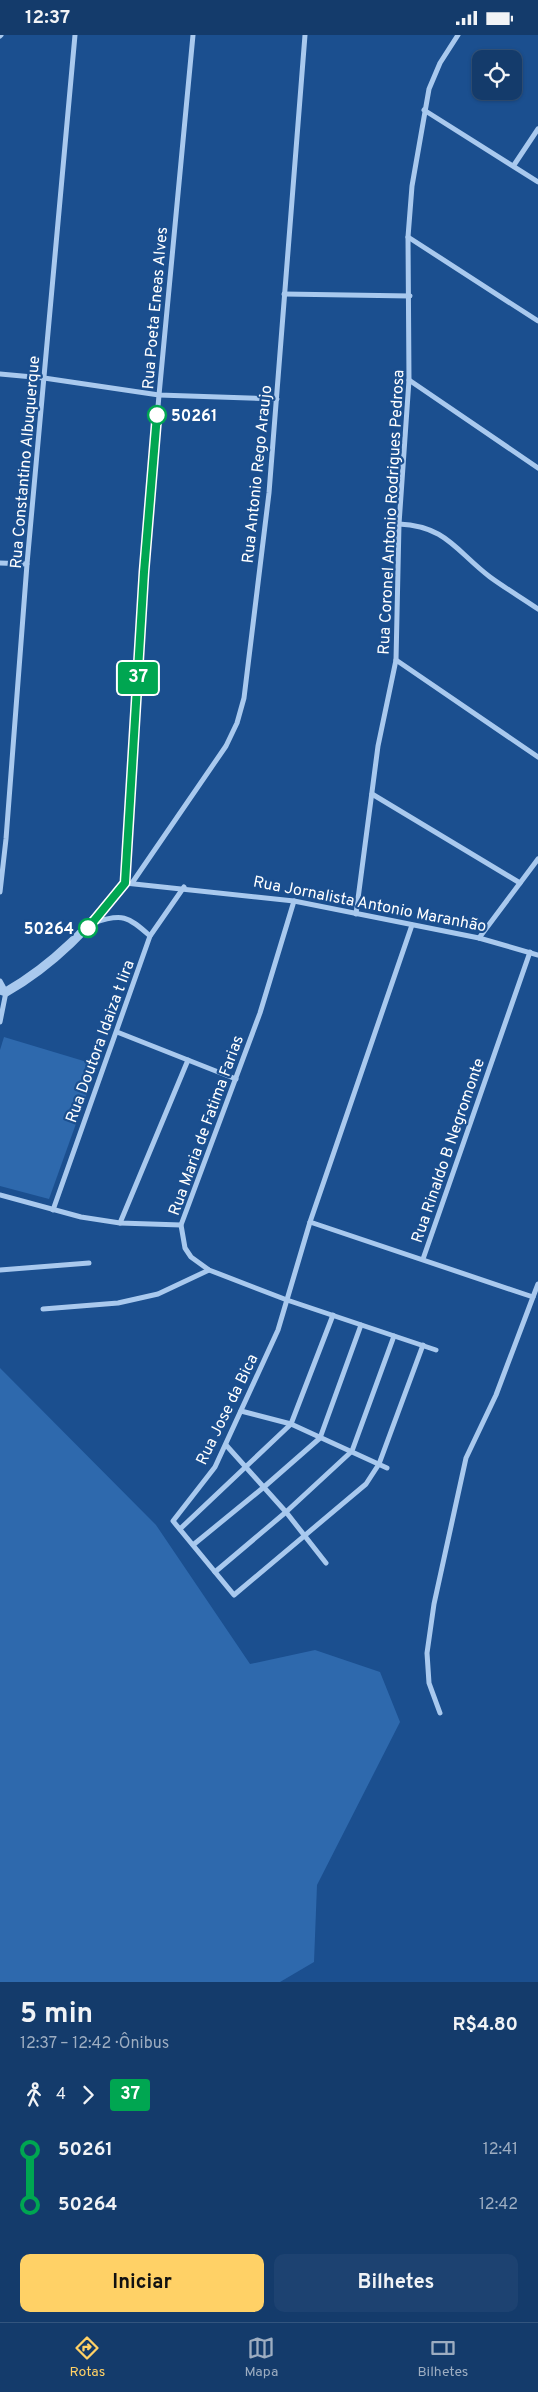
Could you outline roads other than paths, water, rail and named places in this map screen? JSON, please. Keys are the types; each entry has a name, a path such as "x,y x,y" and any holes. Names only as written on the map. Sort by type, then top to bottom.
{"street":[{"name":"Rua Constantino Albuquerque","path":"0,892 6,839 27,564 75,35"},
{"name":"Rua Poeta Eneas Alves","path":"129,883 144,572 193,35"},
{"name":"Rua Antonio Rego Araujo","path":"129,883 226,746 237,723 244,698 269,493 305,35"},
{"name":"Rua Coronel Antonio Rodrigues Pedrosa","path":"356,914 378,746 396,660 399,524 409,379 410,296 408,237 412,186 424,110 432,79 458,35"},
{"path":"424,110 514,165 538,182"},
{"path":"514,165 538,129"},
{"path":"408,237 538,321"},
{"path":"284,294 410,296"},
{"path":"0,374 44,378 159,395 277,399"},
{"path":"409,379 538,468"},
{"path":"399,524 424,527 443,536 490,577 538,609"},
{"path":"0,563 27,564"},
{"path":"396,660 538,757"},
{"path":"372,794 520,883"},
{"path":"479,938 538,859"},
{"path":"3,991 48,965 93,923 129,883"},
{"name":"Rua Jornalista Antonio Maranhão","path":"129,883 184,887 294,901 479,938 538,955"},
{"name":"Rua Doutora Idaiza t lira","path":"53,1210 150,936 184,887"},
{"name":"Rua Maria de Fatima Farias","path":"294,901 260,1013 182,1225 185,1248 191,1257 209,1270 287,1300 436,1350"},
{"path":"93,923 121,916 134,921 150,936"},
{"path":"310,1222 412,925"},
{"name":"Rua Rinaldo B Negromonte","path":"310,1222 423,1259 499,1036 530,952"},
{"path":"0,981 3,991 0,1022"},
{"path":"117,1032 236,1079"},
{"path":"120,1223 188,1060"},
{"path":"0,1195 53,1210 120,1223 182,1225"},
{"name":"Rua Jose da Bica","path":"180,1529 173,1521 215,1467 278,1329 310,1222"},
{"path":"423,1259 533,1297"},
{"path":"0,1270 89,1263"},
{"path":"43,1309 118,1303 158,1294 209,1270"},
{"path":"440,1713 429,1683 427,1653 434,1605 466,1458 496,1395 538,1284"},
{"path":"333,1315 291,1423 180,1529 234,1595 366,1483 379,1464 422,1345"},
{"path":"192,1545 264,1487 320,1437 361,1325"},
{"path":"215,1572 286,1512 352,1451 394,1336"},
{"path":"241,1411 291,1423 387,1469"},
{"path":"226,1445 286,1512 326,1563"}],"place":[{"name":"50261","path":"157,415"},
{"name":"50264","path":"88,928"}]}
